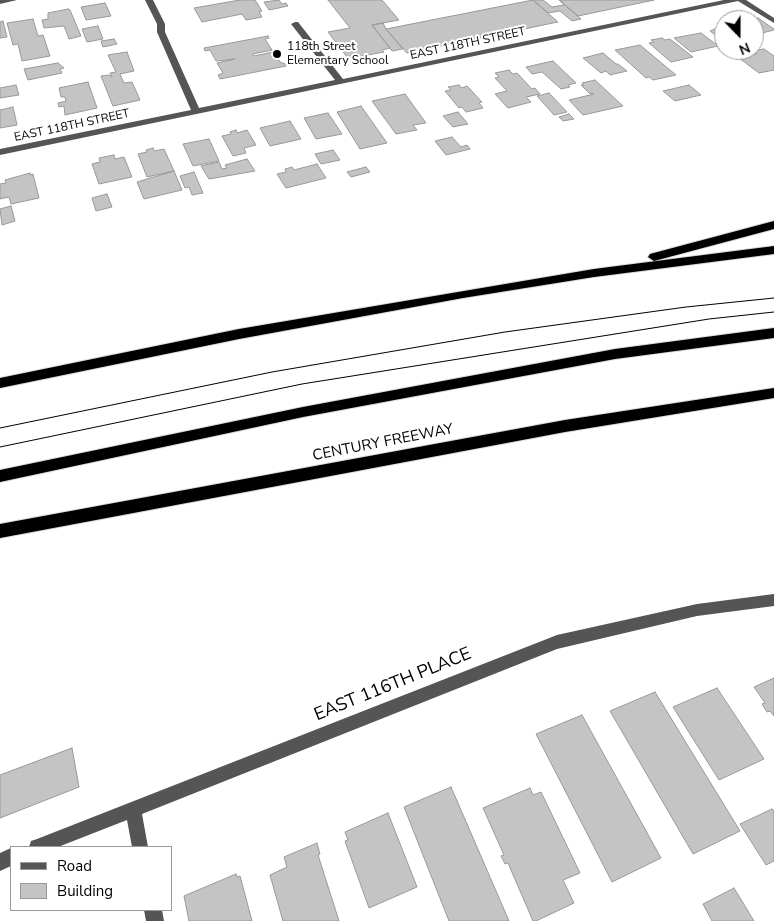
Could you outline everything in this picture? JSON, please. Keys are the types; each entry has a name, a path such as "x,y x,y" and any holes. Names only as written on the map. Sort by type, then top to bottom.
{"highway":[{"path":"594,273 774,225"},
{"path":"0,383 239,334 463,294 594,273 774,250"},
{"path":"0,476 303,412 615,354 774,334"},
{"name":"CENTURY FREEWAY","path":"0,532 416,456 565,426 774,393"}],"street":[{"path":"0,2 13,0"},
{"path":"149,0 161,24 161,32 196,112"},
{"name":"EAST 118TH STREET","path":"0,152 735,0"},
{"path":"741,0 774,21"},
{"path":"295,24 342,82"},
{"name":"EAST 116TH PLACE","path":"40,846 557,642 697,610 774,600"},
{"path":"133,809 140,846"}],"building":[{"path":"240,0 255,0 262,11 259,12 262,17 246,20 242,14 202,22 194,8"},
{"path":"279,0 282,4 286,3 288,6 269,10 264,2"},
{"path":"328,0 382,0 399,20 372,25 390,48 382,50 384,52 347,57 328,32 350,28"},
{"path":"533,0 543,0 552,7 564,5 559,0 581,19 572,21 560,11 548,13"},
{"path":"533,0 558,22 407,53 386,29"},
{"path":"559,0 654,0 578,16"},
{"path":"105,3 111,16 86,20 81,7"},
{"path":"68,9 81,36 69,39 64,26 44,28 42,20 48,19 48,13"},
{"path":"33,19 38,36 43,35 50,56 22,61 18,44 13,45 7,23"},
{"path":"3,21 7,37 0,38 0,22"},
{"path":"764,22 774,29 764,32"},
{"path":"383,23 403,49 392,51 372,25"},
{"path":"98,26 103,39 87,42 82,29"},
{"path":"701,33 714,43 714,47 691,52 674,38"},
{"path":"268,36 269,38 265,39 272,50 253,54 254,56 273,52 281,63 284,63 286,66 220,79 218,75 223,73 217,63 235,59 216,61 210,50 205,51 204,48"},
{"path":"662,38 665,40 670,39 693,57 671,62 649,43 654,42 651,40"},
{"path":"114,39 117,44 103,47 101,41"},
{"path":"640,45 676,75 653,80 649,77 646,78 615,50"},
{"path":"764,49 774,56 774,70 759,73 742,60 764,60"},
{"path":"127,52 134,71 120,74 124,83 132,82 140,100 113,106 101,76 109,75 112,77 110,73 116,72 108,55"},
{"path":"603,53 627,71 610,75 606,71 601,73 583,58"},
{"path":"553,61 576,83 561,89 542,72 532,74 526,67"},
{"path":"58,63 64,68 60,69 62,73 28,80 24,69"},
{"path":"509,70 513,74 517,73 532,89 535,88 540,94 526,97 531,102 508,108 495,94 507,91 495,78 499,77 495,73"},
{"path":"595,80 623,106 583,115 569,100 594,94 589,93 581,85 584,85 582,83"},
{"path":"88,82 97,108 65,115 64,106 59,107 58,103 66,101 65,97 61,97 59,88"},
{"path":"16,85 19,95 0,98 0,88"},
{"path":"459,85 462,88 467,86 482,102 479,103 483,108 466,112 462,107 459,108 445,91 451,90 448,87"},
{"path":"689,85 701,95 675,101 663,91"},
{"path":"549,93 567,112 554,115 537,96"},
{"path":"405,94 426,123 413,125 417,130 396,134 372,101"},
{"path":"361,106 387,143 360,149 337,112"},
{"path":"13,107 17,125 0,128 0,110"},
{"path":"458,112 468,124 453,127 443,116"},
{"path":"328,113 342,134 316,139 304,118"},
{"path":"569,114 574,119 563,121 559,117"},
{"path":"290,121 301,139 270,146 260,128"},
{"path":"236,130 237,133 247,130 256,145 244,148 246,153 233,156 222,136 231,134 230,132"},
{"path":"452,137 461,147 467,145 470,149 446,155 435,141"},
{"path":"209,139 219,161 193,166 183,144"},
{"path":"153,148 154,151 164,149 174,171 147,177 138,154"},
{"path":"333,150 340,160 321,164 315,154"},
{"path":"114,155 115,159 124,157 132,177 99,184 92,164 100,162 99,158"},
{"path":"247,159 255,171 209,179 201,166 219,162 222,169 227,168 225,165"},
{"path":"317,164 326,178 286,188 277,174 286,172 285,169 292,167 294,170"},
{"path":"366,167 370,172 351,177 347,172"},
{"path":"174,171 182,190 144,199 137,182"},
{"path":"194,172 203,193 192,195 189,187 185,188 180,176"},
{"path":"30,173 30,175 33,174 39,198 11,204 9,197 0,199 0,184 6,183 5,180"},
{"path":"107,194 112,207 96,211 92,198"},
{"path":"11,206 15,221 2,225 0,209"},
{"path":"774,678 774,716 770,711 767,712 762,704 765,703 754,687"},
{"path":"717,688 764,759 719,780 673,707"},
{"path":"655,692 740,831 693,854 610,711"},
{"path":"582,715 661,858 612,882 536,734"},
{"path":"72,748 79,787 0,818 0,775"},
{"path":"451,787 509,921 449,921 404,807"},
{"path":"530,788 533,795 541,792 580,873 563,880 574,903 536,921 533,921 508,863 505,864 501,856 504,855 483,808"},
{"path":"772,809 774,811 774,861 766,865 740,824"},
{"path":"388,813 417,887 369,908 345,841 348,840 345,832"},
{"path":"317,843 320,854 318,855 339,921 283,921 270,875 287,867 284,857"},
{"path":"236,874 237,877 240,876 252,921 189,921 184,896"},
{"path":"734,888 754,921 712,921 703,904"}],"tram line":[{"path":"0,428 272,372 505,332 686,307 774,298"},
{"path":"0,447 302,384 709,319 774,312"}],"place":[{"name":"118th Street Elementary School","path":"277,54"}]}
